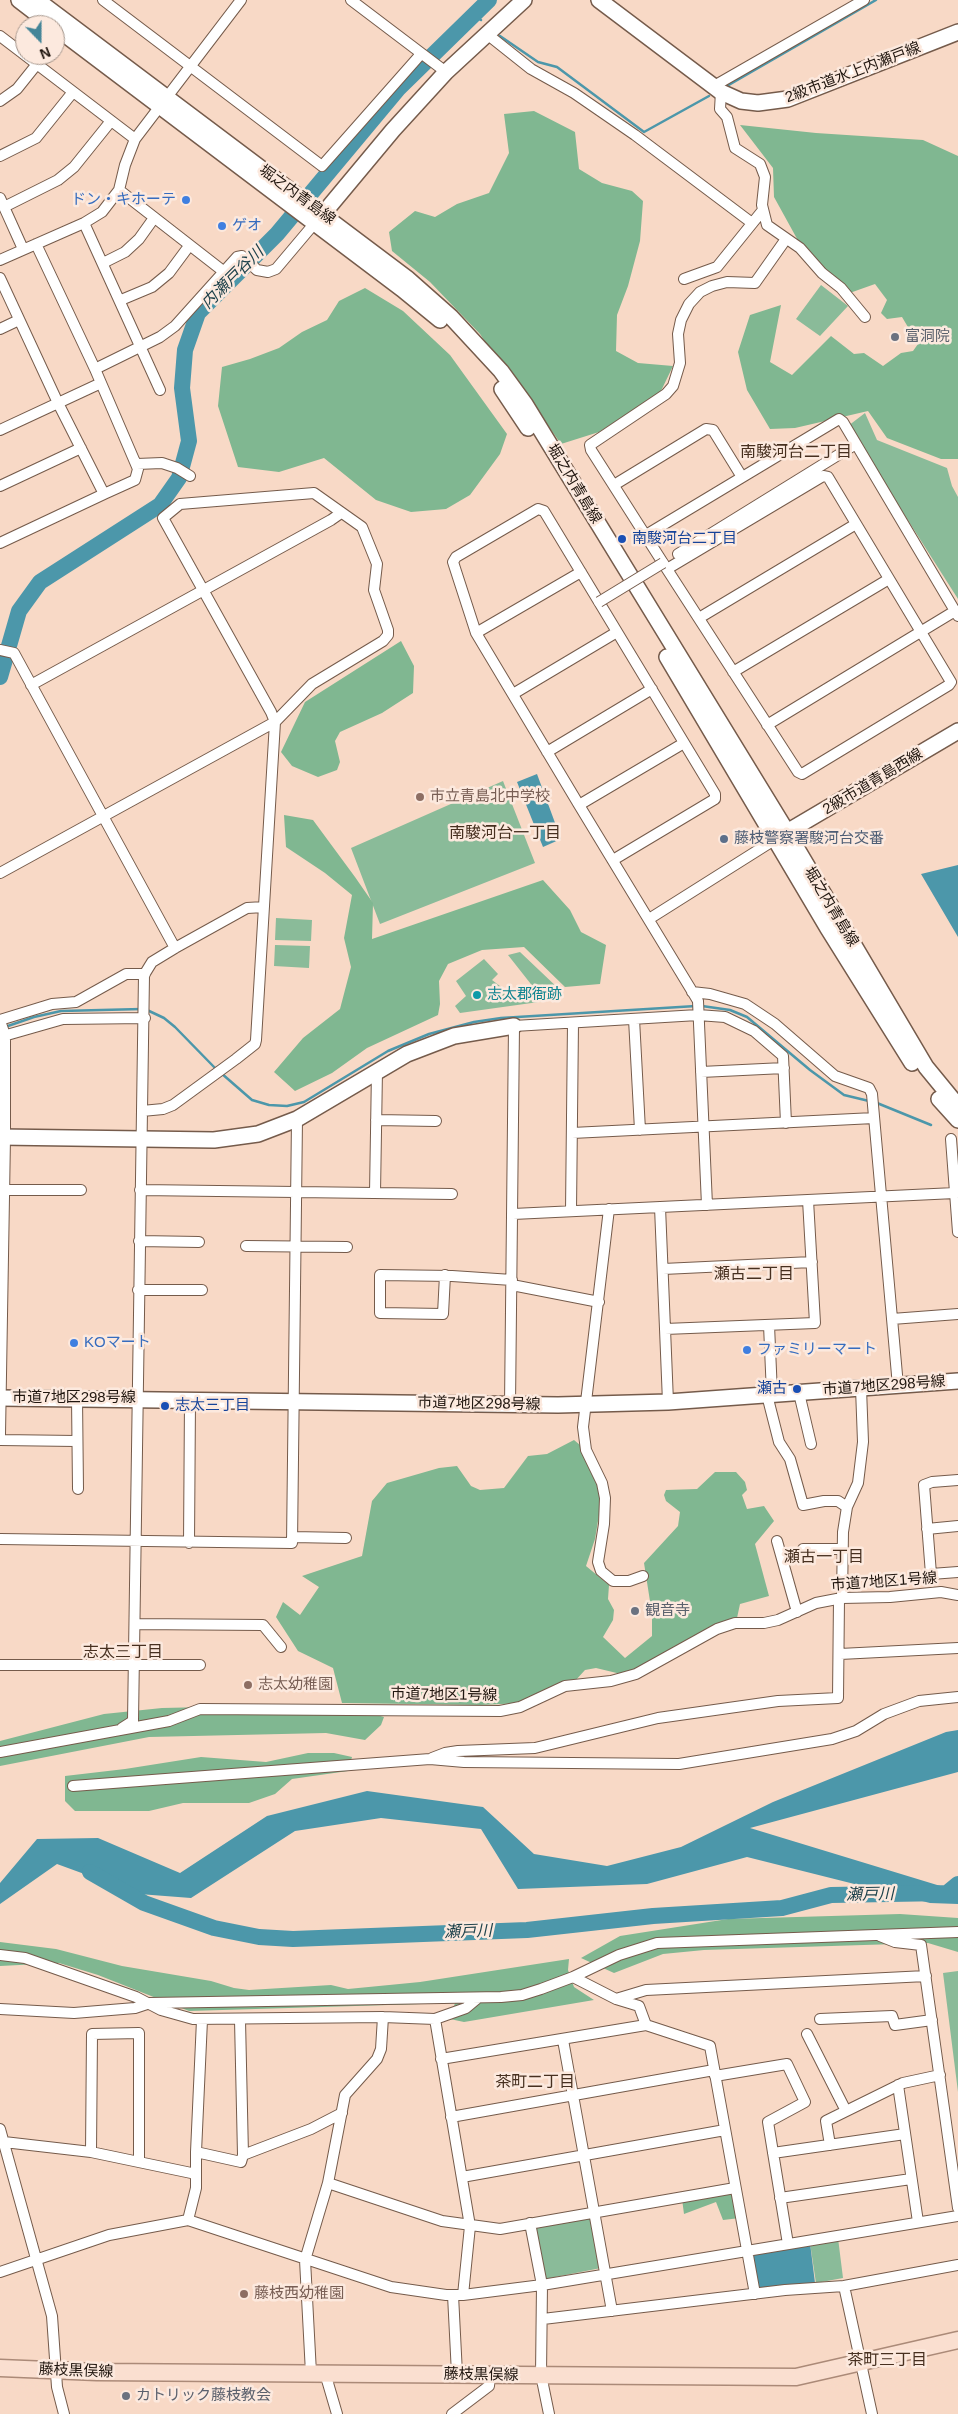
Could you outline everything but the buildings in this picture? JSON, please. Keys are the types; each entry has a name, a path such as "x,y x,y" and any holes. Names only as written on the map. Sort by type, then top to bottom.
{"main road":[{"name":"藤枝黒俣線","path":"0,2368 55,2371 796,2377 860,2364 958,2340"}],"street":[{"name":"堀之内青島線","path":"19,0 39,15"},
{"name":"堀之内青島線","path":"36,0 163,102 293,201 408,279 451,317 501,371 530,412 781,836 917,1072 958,1120"},
{"path":"104,0 322,166 421,54"},
{"path":"0,260 84,223 102,212 119,190 125,165 135,139 241,0"},
{"path":"351,0 441,68"},
{"path":"95,369 160,337 175,326 237,257 242,256 257,270 268,272 276,269 313,215 393,130 441,68 487,34 524,0"},
{"name":"2級市道水上内瀬戸線","path":"599,0 717,89 741,101 758,103 788,99 958,32"},
{"path":"864,0 717,89 720,109 727,117 735,148 760,164 765,177 762,205 767,225 800,248 822,274 841,288 865,317"},
{"name":"堀之内青島線","path":"65,34 163,102"},
{"path":"487,34 531,69 574,93 635,135 752,223"},
{"path":"0,36 15,47"},
{"path":"0,101 17,89 36,65"},
{"path":"38,65 135,139"},
{"path":"0,156 36,138 73,92"},
{"path":"23,249 2,203 58,180 74,167 111,121"},
{"path":"119,190 189,246 224,270"},
{"path":"684,279 717,267 763,210"},
{"path":"103,263 125,252 139,239 154,218"},
{"path":"84,223 121,300 160,390"},
{"path":"599,602 665,566 823,476 828,477 951,682 941,690 802,774 798,772 665,566 590,445 666,394 673,386 680,363 678,334 680,320 689,304 700,292 727,282 755,283 786,239"},
{"path":"0,543 135,480 138,469 95,369 36,244"},
{"path":"121,300 152,287 170,273 189,246"},
{"path":"0,278 58,402 104,494"},
{"path":"0,329 19,320"},
{"path":"0,430 101,383"},
{"path":"646,535 839,419 843,422 957,613 921,632 767,725"},
{"path":"614,485 706,429 713,430 742,477"},
{"path":"665,566 856,444"},
{"path":"0,486 81,448"},
{"path":"137,464 162,463 190,476"},
{"path":"0,873 275,722 312,684 383,641 388,635 374,590 377,564 362,527 314,493 180,504 163,518 275,722 255,1044 173,1105 163,1110 142,1111"},
{"path":"613,860 715,799 715,794 544,511 538,509 456,557 453,562 476,633 695,996 698,1014 707,1204"},
{"path":"31,685 341,513"},
{"path":"699,618 856,524"},
{"path":"476,633 581,572"},
{"path":"733,672 889,579"},
{"path":"513,694 617,632"},
{"path":"0,650 14,653 174,948"},
{"path":"547,752 652,689"},
{"name":"2級市道青島西線","path":"781,836 958,731"},
{"path":"579,805 684,743"},
{"name":"堀之内青島線","path":"781,836 926,1067 958,1106"},
{"path":"649,920 781,836"},
{"path":"118,1731 133,1721 138,1290 143,1139 145,974 152,962 174,948 247,908 264,907"},
{"path":"0,1435 4,1190 2,1137 3,1036 0,1020 52,1004 76,1002 126,974 133,972 145,974"},
{"path":"695,996 710,994 745,1004 761,1013 835,1076 869,1088 872,1094 874,1114 898,1386"},
{"path":"2,1137 214,1140 258,1134 297,1119 406,1054 454,1036 514,1026 698,1014 725,1017 754,1031 783,1056 786,1123"},
{"path":"3,1036 49,1021 62,1019 144,1017"},
{"path":"634,1019 640,1130"},
{"path":"571,1211 574,1022"},
{"path":"510,1405 514,1026"},
{"path":"701,1072 784,1068"},
{"path":"375,1193 377,1070"},
{"path":"572,1133 786,1123 874,1114"},
{"path":"0,1539 292,1544 297,1119"},
{"path":"376,1120 436,1121"},
{"path":"951,1139 958,1232"},
{"path":"4,1190 81,1190"},
{"path":"140,1190 452,1194"},
{"path":"513,1214 955,1193"},
{"path":"665,1329 815,1323 808,1200"},
{"path":"660,1207 668,1402"},
{"path":"609,1209 583,1427 586,1450 602,1483 605,1498 604,1524 598,1562 601,1571 613,1581 629,1581 643,1576"},
{"path":"139,1241 199,1242"},
{"path":"246,1246 347,1247"},
{"path":"662,1269 812,1262"},
{"path":"445,1276 443,1314 380,1313 380,1274 445,1276 512,1282 599,1302"},
{"path":"138,1290 202,1290"},
{"path":"892,1319 958,1314"},
{"path":"768,1325 770,1395 779,1442 790,1459 803,1505 824,1501 838,1501 847,1507"},
{"name":"市道7地区298号線","path":"0,1398 510,1405 587,1404 668,1402 958,1381"},
{"path":"430,1759 444,1753 458,1751 535,1748 658,1718 778,1701 838,1698 843,1549 847,1507 858,1483 863,1442 861,1388"},
{"path":"799,1393 812,1444"},
{"path":"77,1398 78,1489"},
{"path":"189,1542 190,1400"},
{"path":"0,1440 76,1441"},
{"path":"958,1480 932,1482 924,1485 931,1574 958,1572"},
{"path":"927,1529 958,1526"},
{"path":"292,1538 346,1538"},
{"path":"777,1541 797,1612"},
{"path":"803,1549 843,1549"},
{"name":"市道7地区1号線","path":"0,1752 169,1721 200,1709 500,1711 520,1707 565,1686 610,1682 636,1674 717,1629 735,1623 764,1623 797,1612 816,1603 841,1598 890,1597 941,1592 958,1595"},
{"path":"134,1624 263,1625 281,1647"},
{"path":"840,1654 958,1648"},
{"path":"0,1665 200,1665"},
{"path":"73,1786 430,1759 464,1762 679,1764 832,1739 856,1731 884,1714 919,1700 958,1697"},
{"path":"0,2009 74,2014 135,2008 150,2003 478,1998 522,1995 573,1978 619,1955 658,1944 958,1932"},
{"path":"875,1934 895,1942 921,1945 958,2208"},
{"path":"0,1955 25,1958 150,2003 161,2010 202,2020 383,2017 435,2019 466,2008 478,1998"},
{"path":"616,1999 646,1990 926,1976"},
{"path":"573,1978 616,1999 638,2006 646,2025"},
{"path":"820,2019 892,2016 895,2025 932,2020"},
{"path":"337,2414 318,2373 305,2260 328,2182 345,2095 377,2059 381,2049 383,2017"},
{"path":"435,2019 470,2226 458,2295 457,2374"},
{"path":"188,2220 196,2188 202,2020"},
{"path":"196,2152 241,2162 243,2155 240,2020"},
{"path":"441,2058 563,2040 646,2025 710,2046 755,2294"},
{"path":"91,2152 92,2034 139,2034 139,2162"},
{"path":"807,2034 846,2111"},
{"path":"563,2040 612,2311"},
{"path":"451,2117 573,2094 787,2064 805,2102 768,2122 788,2244"},
{"path":"830,2145 826,2121 898,2085 940,2075"},
{"path":"898,2085 918,2222"},
{"path":"243,2155 311,2129 342,2113"},
{"path":"0,2129 52,2316 56,2387 64,2414"},
{"path":"462,2177 725,2130"},
{"path":"773,2153 905,2134"},
{"path":"4,2142 91,2152 196,2174"},
{"path":"780,2198 912,2179"},
{"path":"328,2182 425,2217 470,2226 500,2229 594,2211 735,2188"},
{"path":"0,2272 109,2235 188,2220 391,2287 458,2295 542,2285 958,2216"},
{"path":"530,2223 542,2285 541,2375 549,2414"},
{"path":"543,2319 755,2294 844,2286 958,2265"},
{"path":"844,2286 872,2414"},
{"path":"452,2414 489,2386 490,2375"}],"green space":[{"path":"534,111 575,132 579,169 602,183 632,191 643,201 640,241 628,286 617,315 616,351 638,363 673,366 660,393 599,432 561,444 521,387 496,358 480,334 430,282 392,251 389,232 415,211 435,217 457,204 489,193 509,153 504,114"},
{"path":"740,125 816,133 923,140 958,156 958,459 941,459 887,438 868,411 795,428 770,429 747,390 738,352 750,315 781,305 770,362 792,375 831,336 854,354 864,353 883,366 901,353 913,351 918,344 902,317 887,319 881,313 887,300 875,284 844,295 817,275 774,197 773,168"},
{"path":"821,285 848,306 820,336 796,319"},
{"path":"365,288 403,311 450,355 507,434 500,454 470,495 446,509 411,512 376,500 324,458 279,472 238,467 218,406 222,367 279,348 302,332 327,320 339,301"},
{"path":"865,413 877,440 947,468 952,486 958,497 958,599 848,426"},
{"path":"401,641 414,666 413,693 382,713 340,732 335,741 340,762 337,770 318,777 292,766 281,752 305,702"},
{"path":"503,781 535,863 380,924 351,848"},
{"path":"284,815 313,820 355,877 373,903 372,939 543,880 570,910 581,932 606,945 600,984 565,987 524,947 482,950 448,964 439,981 440,1004 438,1015 367,1048 332,1073 295,1091 274,1072 303,1038 340,1009 351,967 344,938 352,895 325,873 286,847"},
{"path":"276,918 312,920 311,941 275,940"},
{"path":"275,945 310,946 309,968 274,966"},
{"path":"520,952 559,989 553,1000 460,1013 455,1006 466,996 456,981 484,959 498,974 492,980 517,999 534,988 508,955"},
{"path":"574,1440 580,1445 599,1489 600,1509 595,1539 586,1566 609,1585 608,1599 614,1610 613,1620 603,1637 625,1658 652,1636 652,1614 644,1563 678,1526 680,1512 666,1501 664,1495 666,1490 697,1489 715,1472 736,1472 745,1482 747,1490 742,1495 747,1509 764,1506 774,1521 755,1544 769,1596 740,1604 737,1618 625,1675 596,1668 585,1670 575,1681 523,1703 480,1705 342,1703 333,1668 298,1651 276,1617 283,1602 300,1615 319,1587 302,1576 362,1556 372,1501 387,1483 439,1468 457,1466 471,1486 480,1490 504,1488 528,1456 547,1454"},
{"path":"339,1704 384,1717 381,1725 365,1740 326,1733 149,1737 0,1766 0,1741 104,1714 162,1708"},
{"path":"308,1753 334,1753 352,1757 348,1771 292,1779 275,1794 249,1803 183,1803 149,1811 75,1811 65,1801 65,1776 201,1757 266,1762"},
{"path":"900,1914 958,1918 958,1952 928,1943 704,1950 663,1954 614,1973 581,1958 620,1936 728,1919"},
{"path":"0,1942 56,1949 122,1966 211,1981 234,1988 249,1990 331,1985 348,1989 420,1982 569,1959 568,1970 574,1987 594,2000 464,2022 450,2019 455,2003 189,2011 98,1975 59,1963 0,1966"},
{"path":"958,1971 958,2092 943,1973"},
{"path":"736,2191 740,2218 723,2220 716,2202 684,2214 682,2199"},
{"path":"592,2217 601,2268 545,2279 535,2228"},
{"path":"838,2238 843,2278 816,2283 810,2243"}],"water":[{"path":"537,774 561,839 543,847 517,782"},
{"path":"958,865 958,937 921,874"},
{"path":"958,1730 958,1772 750,1828 958,1892 958,1904 930,1903 747,1857 647,1884 518,1889 481,1829 381,1818 295,1831 191,1898 139,1894 57,1864 0,1904 0,1883 37,1839 98,1838 180,1873 267,1816 367,1791 483,1807 534,1854 607,1866 681,1847 773,1802 946,1732"},
{"path":"810,2243 815,2283 756,2290 752,2254"}],"waterway":[{"name":"内瀬戸谷川","path":"0,677 19,611 40,582 160,505 179,478 189,441 182,388 185,350 198,313 277,234 398,89 489,0"},
{"path":"727,86 876,0"},
{"path":"473,15 481,20"},
{"path":"500,36 538,62 557,67 644,132 709,96"},
{"path":"221,1073 252,1100 269,1105 287,1106 304,1102 388,1051 429,1034 474,1022 501,1018 696,1006"},
{"path":"702,1006 730,1010 747,1017 810,1070 844,1095 869,1101"},
{"path":"5,1027 34,1017 61,1011 142,1009"},
{"path":"147,1010 164,1018 175,1027 216,1069"},
{"path":"877,1103 931,1125"},
{"name":"瀬戸川","path":"90,1872 144,1903 214,1928 259,1937 293,1939 527,1930 653,1916 782,1908 831,1895 947,1893 958,1884"}],"place":[{"name":"ドン・キホーテ","path":"186,200"},
{"name":"ゲオ","path":"222,226"},
{"name":"富洞院","path":"895,337"},
{"name":"南駿河台二丁目","path":"622,539"},
{"name":"市立青島北中学校","path":"420,797"},
{"name":"藤枝警察署駿河台交番","path":"724,839"},
{"name":"志太郡衙跡","path":"477,995"},
{"name":"KOマート","path":"74,1343"},
{"name":"ファミリーマート","path":"747,1350"},
{"name":"瀬古","path":"797,1389"},
{"name":"志太三丁目","path":"165,1406"},
{"name":"観音寺","path":"635,1611"},
{"name":"志太幼稚園","path":"248,1685"},
{"name":"藤枝西幼稚園","path":"244,2294"},
{"name":"カトリック藤枝教会","path":"126,2396"}],"district":[{"name":"南駿河台二丁目","path":"796,453"},
{"name":"南駿河台一丁目","path":"505,834"},
{"name":"瀬古二丁目","path":"754,1275"},
{"name":"瀬古一丁目","path":"824,1558"},
{"name":"志太三丁目","path":"123,1653"},
{"name":"茶町二丁目","path":"535,2083"},
{"name":"茶町三丁目","path":"887,2361"}]}
